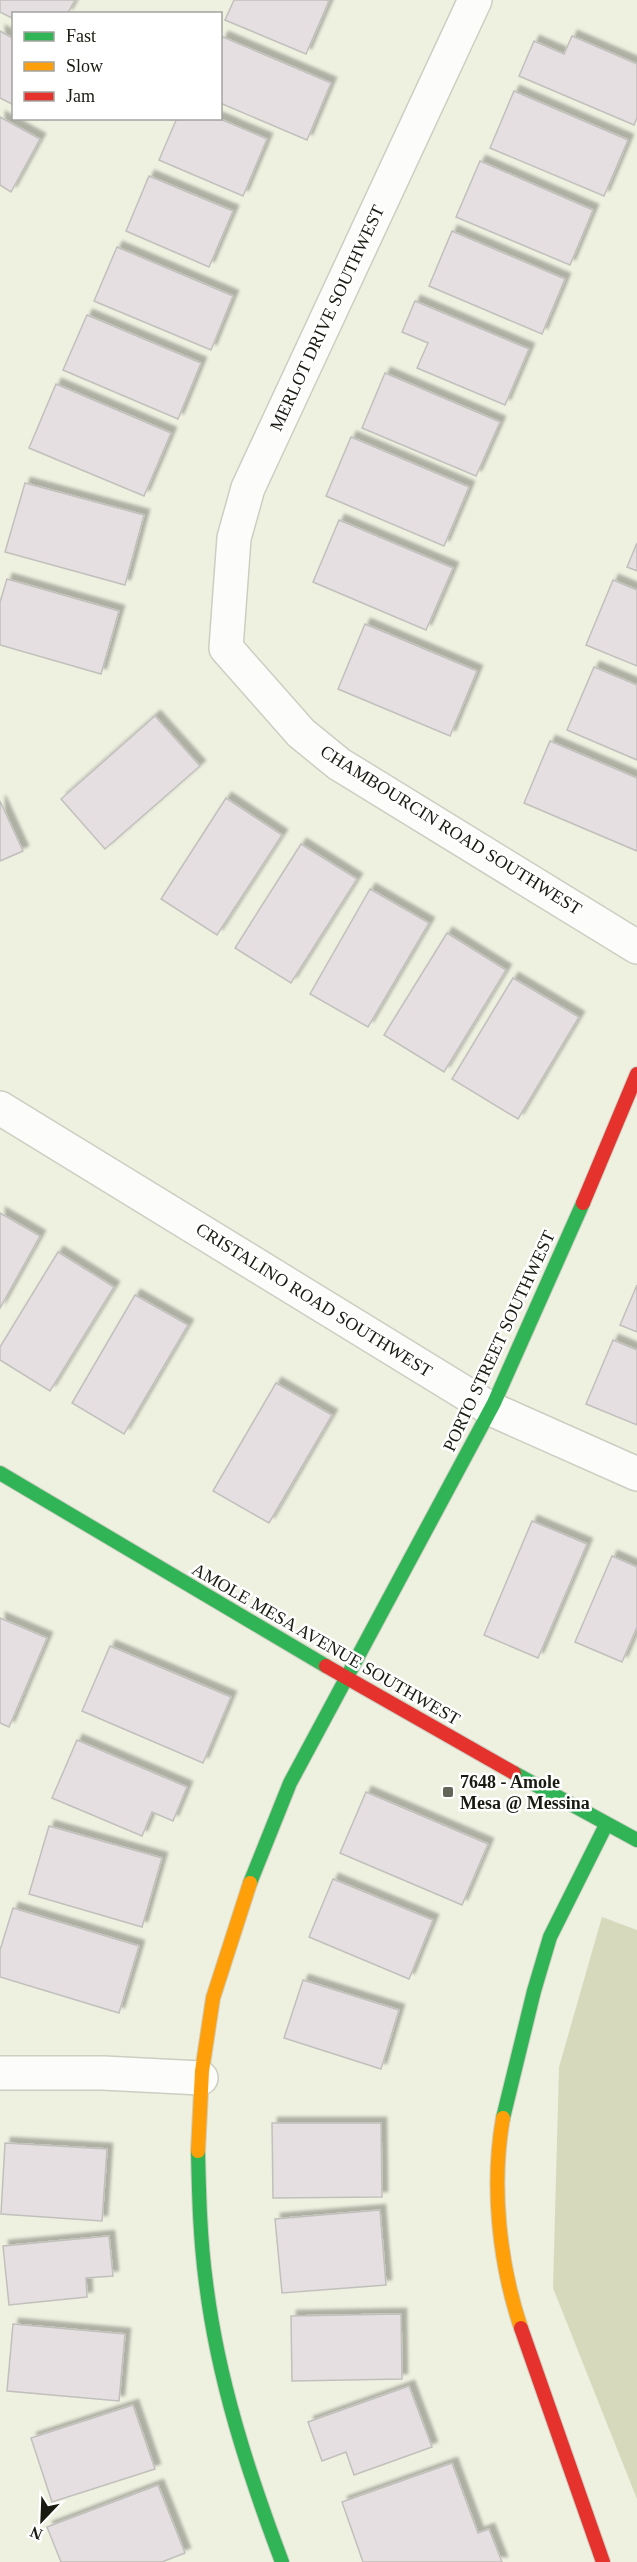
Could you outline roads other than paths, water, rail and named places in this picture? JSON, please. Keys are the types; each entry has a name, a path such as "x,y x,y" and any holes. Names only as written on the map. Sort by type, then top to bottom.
{"street":[{"name":"MERLOT DRIVE SOUTHWEST","path":"226,648 234,538 248,488 475,0"},
{"name":"CHAMBOURCIN ROAD SOUTHWEST","path":"226,648 301,733 339,764 637,947"},
{"name":"PORTO STREET SOUTHWEST","path":"282,2562 257,2498 232,2417 214,2341 200,2250 198,2167 201,2078 213,1995 243,1901 280,1806 345,1678 491,1409 637,1074"},
{"name":"CRISTALINO ROAD SOUTHWEST","path":"0,1108 491,1409 637,1474"},
{"name":"AMOLE MESA AVENUE SOUTHWEST","path":"0,1473 345,1678 606,1826 637,1840"},
{"path":"603,2562 541,2390 518,2317 505,2260 498,2202 498,2146 508,2093 550,1937 606,1826"},
{"path":"0,2073 103,2073 201,2078"}],"place":[{"name":"7648 - Amole Mesa @ Messina","path":"448,1792"}]}
